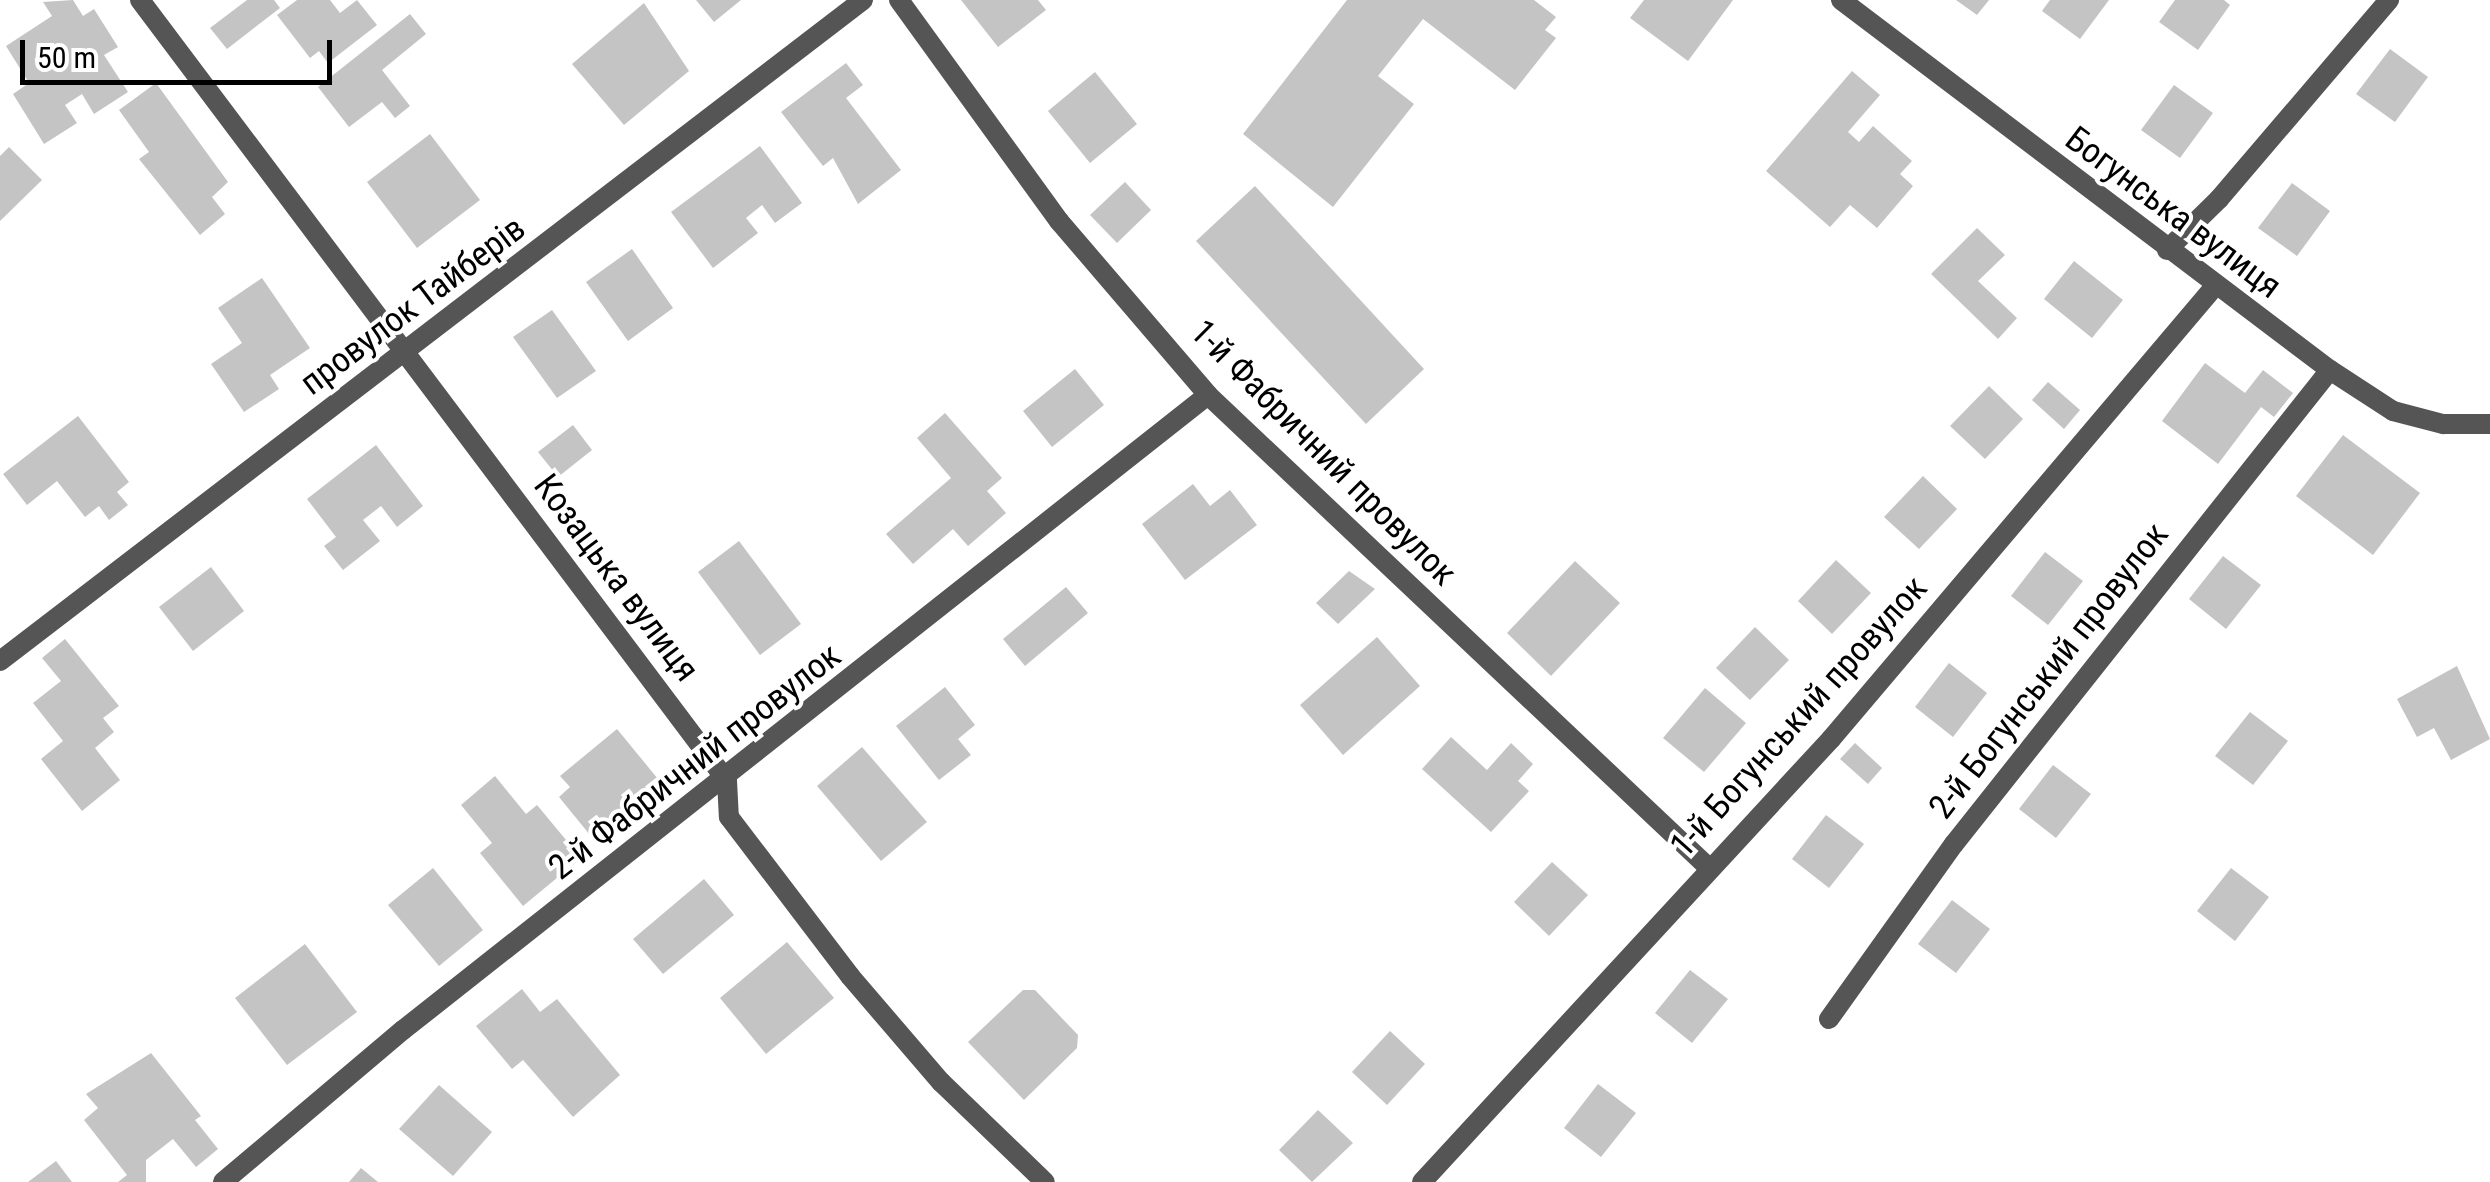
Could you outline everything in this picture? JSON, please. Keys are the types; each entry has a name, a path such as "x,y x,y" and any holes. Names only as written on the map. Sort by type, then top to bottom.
{"street":[{"name":"Козацька вулиця","path":"140,0 727,781 729,817 850,976 941,1082 1045,1182"},
{"name":"провулок Тайберів","path":"0,661 863,0"},
{"name":"1-й Фабричний провулок","path":"898,0 1059,221 1208,395 1708,868"},
{"name":"Богунська вулиця","path":"1841,0 2330,370 2394,411 2443,424 2490,424"},
{"path":"2167,250 2219,200 2390,0"},
{"name":"1-й Богунський провулок","path":"1422,1182 1708,868 1832,739 2215,286"},
{"name":"2-й Богунський провулок","path":"1828,1019 1966,828 2330,370"},
{"name":"2-й Фабричний провулок","path":"223,1182 403,1030 727,781 1208,395"}],"building":[{"path":"73,0 83,16 94,9 118,47 104,55 128,92 94,114 82,94 65,105 77,123 44,144 13,94 29,83 6,46 52,16 43,2"},
{"path":"247,0 274,0 280,8 227,49 210,28"},
{"path":"297,0 330,0 340,13 357,0 377,25 328,63 319,51 310,58 277,15"},
{"path":"696,0 741,0 714,22"},
{"path":"961,0 1038,0 1046,10 998,47"},
{"path":"1347,0 1534,0 1556,17 1545,30 1556,38 1515,90 1423,19 1378,76 1414,104 1333,207 1243,134"},
{"path":"1644,0 1733,0 1688,61 1630,18"},
{"path":"1956,0 1989,0 1977,15"},
{"path":"2050,0 2109,0 2080,39 2042,11"},
{"path":"2175,0 2224,0 2230,5 2198,50 2159,22"},
{"path":"644,3 689,71 624,125 572,64"},
{"path":"410,14 426,34 382,70 410,106 395,118 382,102 349,127 318,87"},
{"path":"2390,49 2428,77 2395,122 2356,94"},
{"path":"846,63 863,85 846,98 901,170 858,204 833,158 823,166 781,112"},
{"path":"1852,71 1880,95 1848,132 1859,142 1873,126 1912,161 1900,174 1913,186 1877,228 1850,205 1830,227 1766,171"},
{"path":"1095,72 1137,124 1090,163 1048,111"},
{"path":"156,83 228,182 212,197 225,214 200,235 139,159 149,152 119,110"},
{"path":"2174,85 2213,113 2180,158 2141,130"},
{"path":"430,134 480,200 417,248 367,182"},
{"path":"760,146 802,203 775,223 762,205 746,218 758,233 713,268 671,212"},
{"path":"9,147 42,180 0,221 0,156"},
{"path":"1125,182 1151,210 1117,243 1090,215"},
{"path":"2292,183 2330,211 2297,256 2258,228"},
{"path":"1255,186 1424,369 1366,424 1196,241"},
{"path":"1977,228 2005,255 1978,281 2017,318 1998,339 1931,274"},
{"path":"632,249 673,308 628,341 586,282"},
{"path":"2074,261 2123,300 2092,338 2044,299"},
{"path":"262,278 310,348 270,375 279,389 244,412 211,364 242,343 218,308"},
{"path":"552,310 596,371 557,398 513,337"},
{"path":"2205,363 2245,393 2263,370 2293,393 2274,417 2261,407 2218,464 2162,421"},
{"path":"1075,369 1104,405 1052,447 1023,411"},
{"path":"2048,382 2080,410 2064,429 2032,400"},
{"path":"1989,386 2023,419 1985,459 1950,426"},
{"path":"945,413 1002,478 987,491 1006,513 968,546 953,529 913,564 886,534 951,478 917,438"},
{"path":"78,416 129,482 117,492 128,505 109,520 99,506 85,517 57,481 27,505 3,474"},
{"path":"573,425 592,450 558,477 538,452"},
{"path":"2343,435 2420,493 2373,555 2296,496"},
{"path":"376,445 423,506 397,527 381,506 363,520 380,541 343,570 324,546 336,537 307,499"},
{"path":"1923,476 1957,509 1919,549 1884,517"},
{"path":"1193,484 1210,506 1230,490 1257,525 1185,580 1142,524"},
{"path":"739,541 801,624 760,655 698,572"},
{"path":"2045,552 2083,581 2048,625 2011,596"},
{"path":"2223,556 2261,585 2226,629 2189,599"},
{"path":"1836,560 1871,593 1832,634 1798,601"},
{"path":"1575,561 1620,603 1551,676 1507,633"},
{"path":"211,567 244,611 193,651 159,607"},
{"path":"1349,571 1375,589 1338,624 1316,603"},
{"path":"1066,587 1088,613 1025,666 1003,639"},
{"path":"1755,627 1789,660 1750,700 1716,668"},
{"path":"1377,637 1420,686 1343,755 1300,705"},
{"path":"65,639 119,706 103,718 114,732 95,748 120,780 82,811 41,759 63,741 33,703 61,681 42,658"},
{"path":"1949,663 1987,693 1953,737 1915,707"},
{"path":"2457,666 2490,739 2451,760 2434,728 2417,737 2397,699"},
{"path":"945,687 975,725 958,739 971,755 939,780 896,726"},
{"path":"1705,688 1746,723 1704,772 1663,738"},
{"path":"2250,712 2288,741 2253,785 2215,756"},
{"path":"617,729 658,779 590,835 559,797 570,787 560,776"},
{"path":"1451,737 1487,770 1511,743 1533,764 1518,781 1529,791 1491,832 1422,769"},
{"path":"1855,743 1882,768 1868,784 1840,759"},
{"path":"862,747 927,822 881,861 817,786"},
{"path":"2053,765 2091,794 2056,838 2019,809"},
{"path":"495,776 526,814 537,805 581,858 523,906 480,853 492,843 461,805"},
{"path":"1826,815 1864,844 1829,888 1792,859"},
{"path":"1552,862 1588,895 1549,936 1514,902"},
{"path":"433,868 483,930 439,966 388,905"},
{"path":"2231,868 2269,897 2235,941 2197,911"},
{"path":"704,879 734,915 663,974 633,939"},
{"path":"1952,900 1990,929 1956,973 1918,944"},
{"path":"787,942 834,998 766,1054 720,998"},
{"path":"305,944 357,1012 287,1065 235,998"},
{"path":"1690,970 1728,999 1692,1043 1655,1013"},
{"path":"522,989 540,1012 557,999 620,1075 573,1117 523,1060 512,1069 476,1026"},
{"path":"1023,990 1035,990 1078,1035 1077,1048 1024,1100 968,1042"},
{"path":"1390,1031 1425,1064 1387,1105 1352,1072"},
{"path":"151,1053 201,1116 195,1120 218,1149 196,1167 173,1139 146,1160 146,1182 118,1182 127,1175 84,1120 98,1108 86,1094"},
{"path":"1598,1084 1636,1113 1601,1157 1564,1128"},
{"path":"439,1085 492,1132 453,1176 399,1129"},
{"path":"1318,1110 1353,1143 1312,1182 1279,1150"},
{"path":"56,1161 72,1182 28,1182"},
{"path":"361,1168 378,1182 349,1182"}]}
